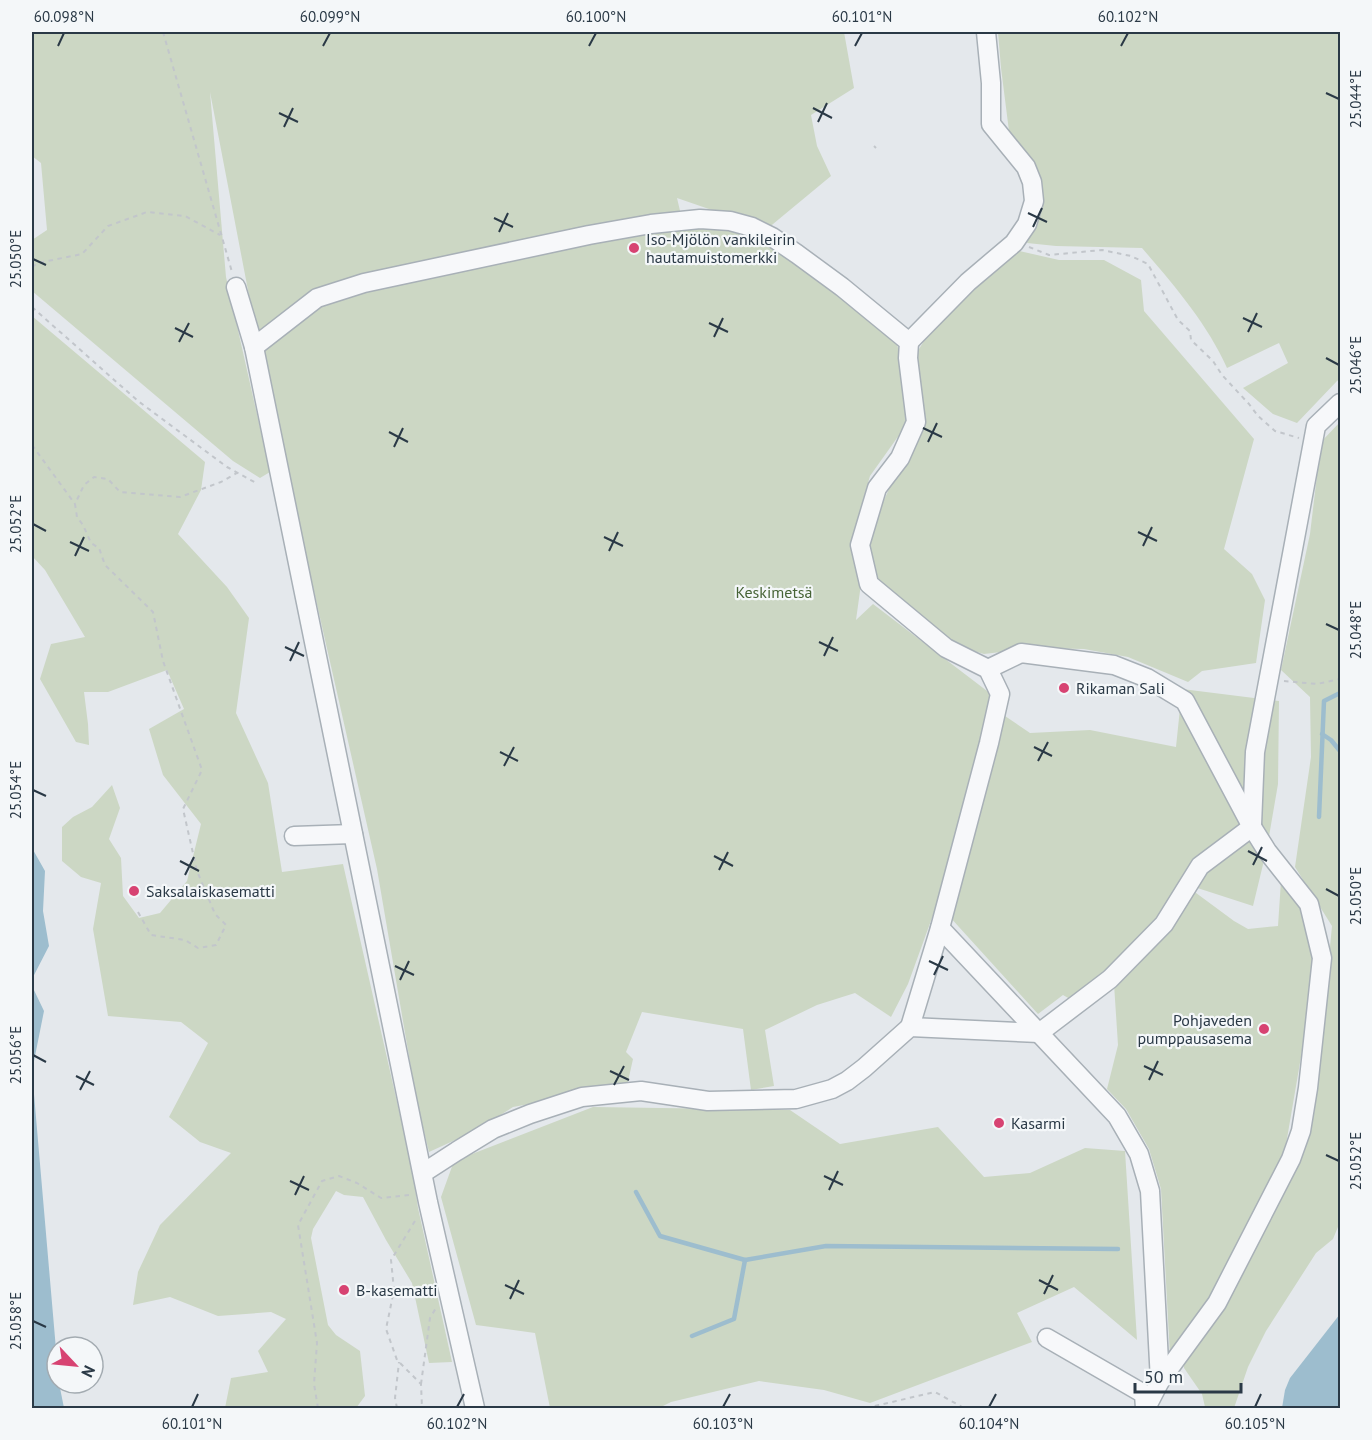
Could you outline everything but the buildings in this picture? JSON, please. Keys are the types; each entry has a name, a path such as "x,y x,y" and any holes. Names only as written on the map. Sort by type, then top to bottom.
{"lane":[{"path":"423,1173 493,1130 530,1114 582,1097 641,1091 708,1101 796,1099 832,1089 864,1068 910,1027 940,928 1000,694 988,669 946,648 870,584 860,545 877,488 900,458 916,422 908,358 909,342 968,282 1014,243 1028,225 1034,201 1032,182 1026,167 991,124 987,32"},
{"path":"254,347 317,298 364,283 589,235 651,224 700,219 730,221 752,227 772,237 842,287 909,342"},
{"path":"236,287 254,347 427,1197 478,1404"},
{"path":"1252,827 1255,752 1316,426 1341,403"},
{"path":"988,669 1020,653 1114,665 1156,683 1185,701 1252,827 1267,851 1309,904 1322,958 1308,1088 1301,1131 1292,1159 1217,1303 1160,1382 1145,1408"},
{"path":"910,1027 1039,1033 1110,979 1164,924 1200,866 1252,827"},
{"path":"294,836 353,834"},
{"path":"940,928 1117,1116 1139,1154 1150,1191 1160,1382"},
{"path":"1047,1338 1144,1394 1145,1408"}],"path":[{"path":"163,32 236,287"},
{"path":"32,267 38,263 82,254 108,226 147,212 185,216 221,236"},
{"path":"1014,243 1049,255 1102,250 1131,256 1148,264 1178,320 1190,331 1191,340 1213,361 1222,375 1258,416 1275,431 1299,438 1314,438"},
{"path":"32,307 138,401 226,467 258,484"},
{"path":"32,445 75,504 77,517 91,543 99,548 105,565 153,612 163,661 202,770 183,809 197,871 215,914 226,925 216,945 198,948 185,940 151,935 138,912"},
{"path":"75,504 84,485 93,477 108,479 120,492 180,497 221,482 237,473"},
{"path":"1266,688 1285,681 1317,684 1341,679"},
{"path":"318,1408 314,1384 317,1343 298,1225 322,1181 339,1176 381,1198 427,1197"},
{"path":"421,1384 399,1362 386,1329 394,1290 391,1260 427,1197"},
{"path":"422,1408 421,1384 430,1318 448,1287"},
{"path":"398,1408 395,1398 399,1362"},
{"path":"866,1408 935,1392 964,1408"}],"green space":[{"path":"32,32 844,32 854,88 811,115 817,146 831,176 767,229 677,198 681,215 319,294 263,333 256,332 210,92 226,277 270,472 260,478 233,461 32,291 32,240 47,230 41,163 32,156"},
{"path":"998,32 1340,32 1340,379 1297,423 1273,414 1243,388 1288,363 1279,343 1227,368 1210,335 1142,248 1027,243 1038,211 1010,139"},
{"name":"Keskimetsä","path":"697,223 768,238 894,337 898,348 905,381 908,428 897,438 870,476 852,538 861,584 856,620 873,604 991,694 981,742 937,904 908,984 891,1017 855,993 817,1005 765,1030 774,1086 751,1090 743,1029 642,1012 626,1052 633,1059 627,1086 513,1107 475,1131 429,1152 417,1103 377,869 260,353 321,299 515,256"},
{"path":"1015,250 1059,260 1104,260 1141,280 1144,311 1254,439 1224,549 1252,574 1265,600 1256,663 1202,671 1188,682 1128,657 1084,649 1036,648 984,654 950,644 880,587 865,542 894,478 923,430 913,359 936,321"},
{"path":"32,316 205,462 201,490 178,534 227,587 249,618 236,713 268,783 282,872 343,864 412,1168 418,1208 452,1362 429,1363 412,1283 363,1197 344,1195 336,1191 313,1229 311,1238 328,1325 336,1335 360,1351 365,1396 356,1408 225,1408 231,1378 268,1372 258,1351 286,1319 271,1312 218,1316 170,1297 133,1305 138,1272 160,1225 231,1153 200,1142 169,1117 208,1043 181,1022 108,1016 93,929 101,883 81,877 62,861 62,827 73,817 92,807 112,785 120,808 109,839 121,858 123,896 139,918 160,913 187,881 201,824 163,775 149,729 184,709 167,670 108,692 84,692 89,745 76,742 40,679 51,644 85,637 45,570 32,556"},
{"path":"1340,422 1340,1222 1333,1239 1316,1253 1266,1331 1248,1367 1234,1408 1204,1408 1202,1394 1184,1368 1184,1362 1290,1180 1329,957 1332,926 1295,867 1311,757 1310,697 1281,670 1310,534 1321,442"},
{"path":"1182,689 1279,701 1278,784 1267,848 1253,906 1182,883 1162,915 1075,1002 1063,995 1038,1014 949,916 1005,716 1030,733 1090,730 1176,747"},
{"path":"1281,881 1308,918 1313,959 1302,1051 1284,1156 1210,1299 1170,1356 1161,1189 1149,1149 1126,1109 1107,1089 1118,1045 1114,984 1192,890 1248,929 1278,926"},
{"path":"593,1107 790,1110 840,1144 938,1127 984,1177 1030,1173 1085,1148 1125,1151 1137,1340 1074,1287 1017,1313 1032,1342 870,1403 824,1390 759,1381 671,1402 659,1408 550,1408 535,1333 476,1325 441,1197 454,1161"}],"water":[{"path":"32,848 45,871 43,911 49,946 32,979"},
{"path":"32,986 44,1011 32,1071"},
{"path":"32,1071 55,1335 45,1335 45,1395 61,1395 64,1408 32,1408"},
{"path":"1340,1314 1340,1408 1282,1408 1290,1378"}],"waterway":[{"path":"1319,817 1324,701 1340,693"},
{"path":"1322,734 1331,740 1340,751"},
{"path":"636,1192 660,1236 745,1260 826,1246 1118,1249"},
{"path":"692,1336 734,1319 745,1260"}],"place":[{"name":"Iso-Mjölön vankileirin hautamuistomerkki","path":"634,248"},
{"name":"Rikaman Sali","path":"1064,688"},
{"name":"Saksalaiskasematti","path":"134,891"},
{"name":"Pohjaveden pumppausasema","path":"1264,1029"},
{"name":"Kasarmi","path":"999,1123"},
{"name":"B-kasematti","path":"344,1290"}]}
